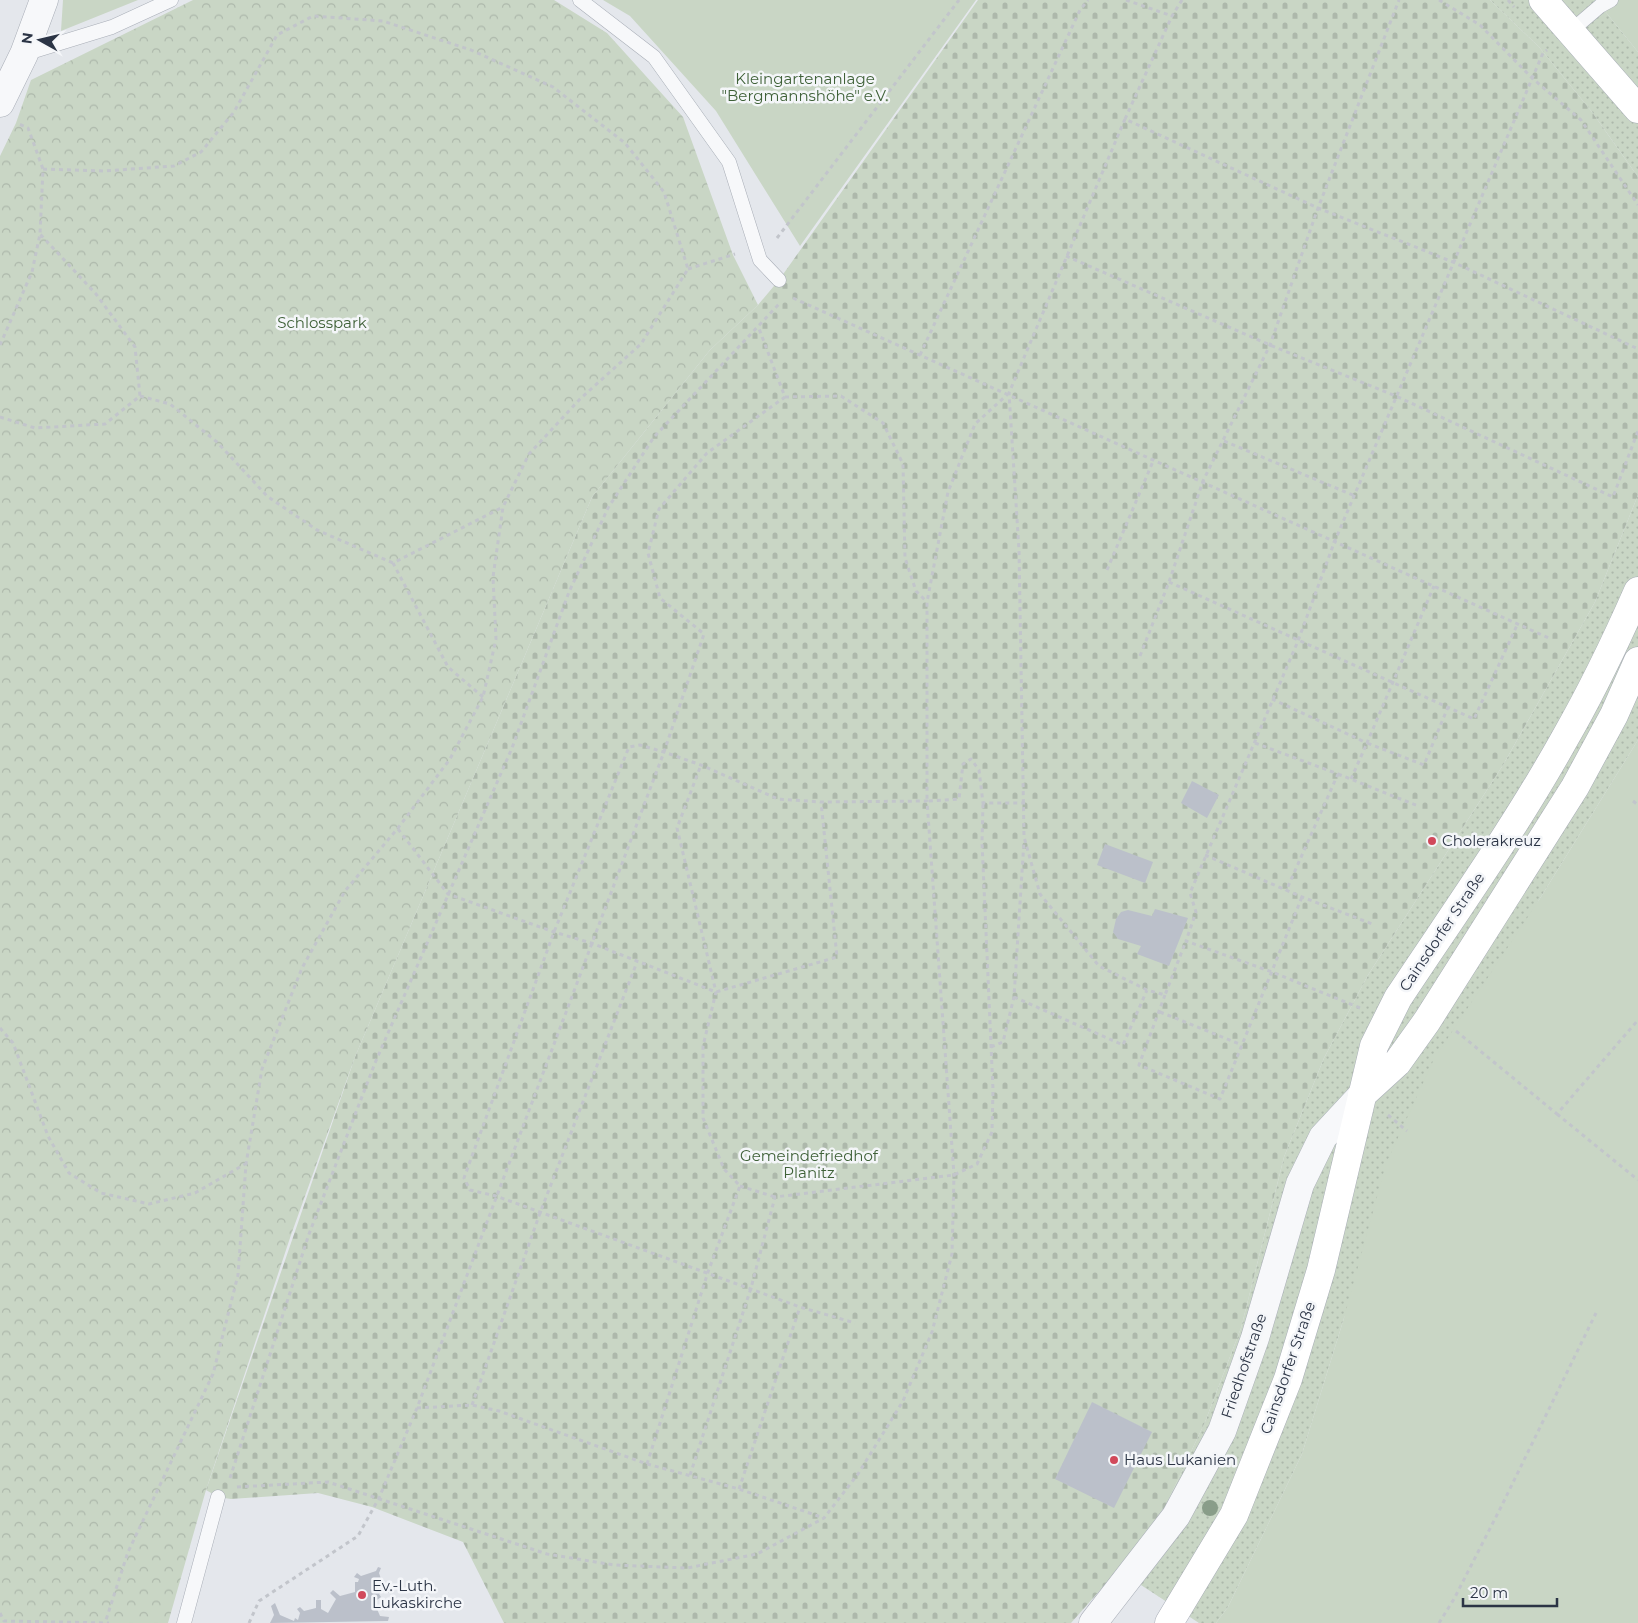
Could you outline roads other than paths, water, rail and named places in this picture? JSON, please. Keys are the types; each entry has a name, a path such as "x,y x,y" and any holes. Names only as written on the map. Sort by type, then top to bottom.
{"main road":[{"path":"1543,0 1572,30 1638,109"},
{"name":"Cainsdorfer Straße","path":"1169,1623 1234,1515 1288,1379 1321,1270 1374,1046 1394,1006 1505,837 1565,738 1615,642 1638,591"},
{"path":"1362,1094 1397,1062 1432,1012 1575,787 1614,715 1638,662"}],"street":[{"path":"8,113 24,54 44,0"},
{"name":"Friedhofstraße","path":"1093,1623 1176,1516 1222,1431 1255,1338 1300,1184 1323,1137 1362,1094"}],"lane":[{"path":"24,54 112,26 171,0"},
{"path":"580,0 654,57 729,162 760,260 779,280"},
{"path":"1572,30 1600,6 1611,0"},
{"path":"184,1623 222,1492"}],"place":[{"name":"Cholerakreuz","path":"1432,841"},
{"name":"Haus Lukanien","path":"1114,1460"},
{"name":"Ev.-Luth. Lukaskirche","path":"362,1595"}],"park label":[{"name":"Kleingartenanlage \"Bergmannshöhe\" e.V.","path":"805,88"},
{"name":"Schlosspark","path":"322,323"},
{"name":"Gemeindefriedhof Planitz","path":"809,1164"}]}
